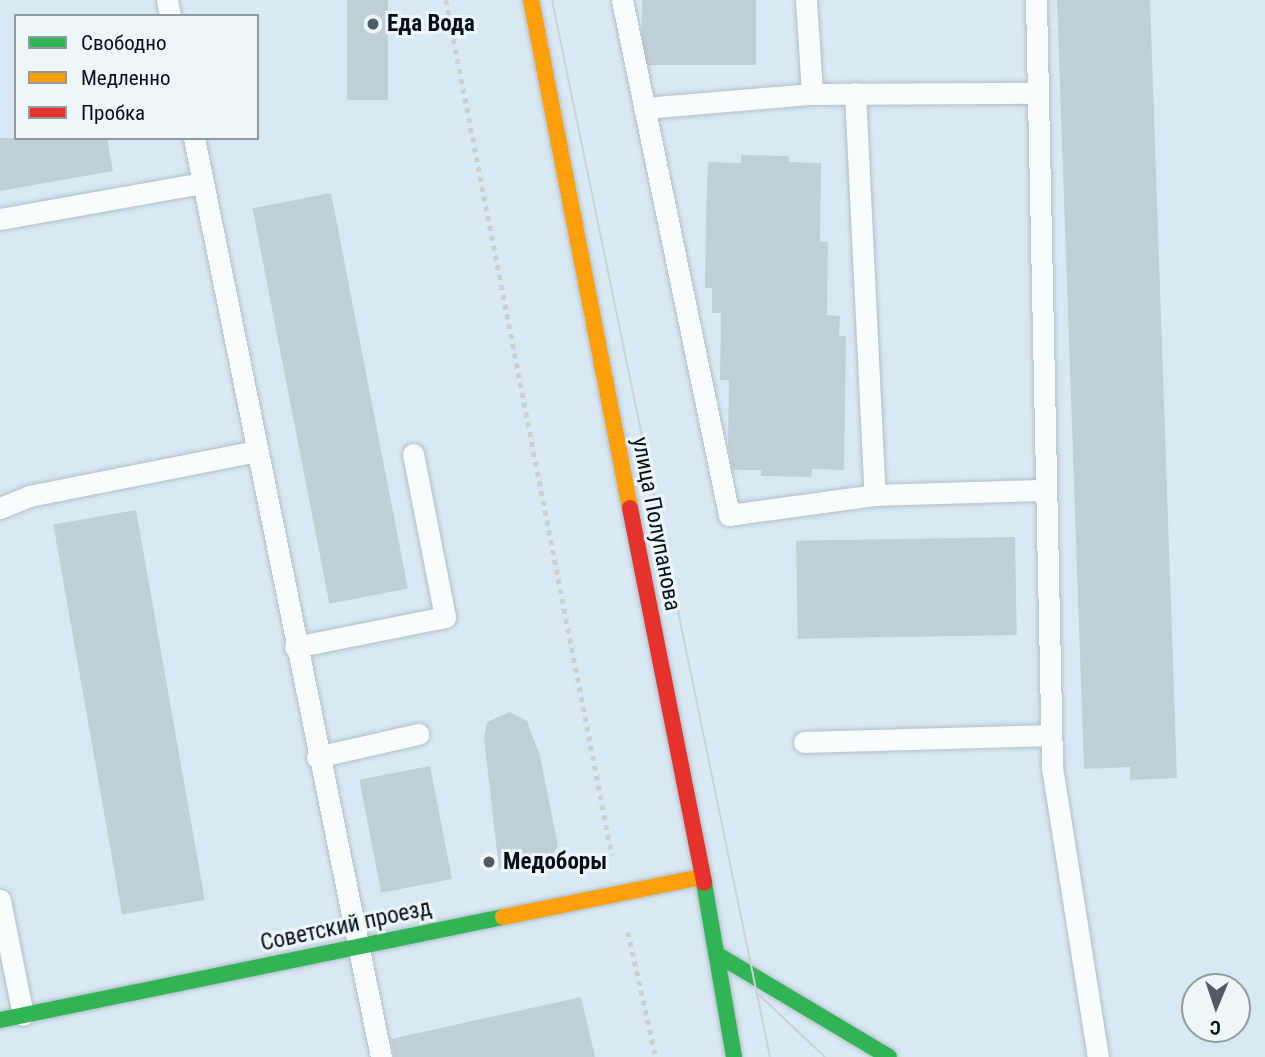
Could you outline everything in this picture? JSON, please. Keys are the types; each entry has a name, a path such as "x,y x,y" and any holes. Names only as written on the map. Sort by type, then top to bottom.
{"street":[{"name":"улица Полупанова","path":"531,0 718,955 734,1057"},
{"name":"Советский проезд","path":"0,1020 619,890 701,877"},
{"path":"718,955 889,1057"}],"lane":[{"path":"622,0 729,516 875,495 1046,490"},
{"path":"806,0 812,94"},
{"path":"1036,0 1052,767 1098,1057"},
{"path":"855,93 875,495"},
{"path":"644,108 812,94 1038,93"},
{"path":"194,140 355,947 381,1057"},
{"path":"0,219 203,183"},
{"path":"0,508 29,496 256,451"},
{"path":"295,647 445,617 413,454"},
{"path":"317,757 418,734"},
{"path":"804,742 1051,735"},
{"path":"0,900 23,1015"}],"path":[{"path":"446,0 619,890 656,1057"}],"building":[{"path":"347,0 388,0 388,100 347,100"},
{"path":"642,0 756,0 756,65 642,65"},
{"path":"1057,0 1150,0 1177,778 1130,780 1130,767 1084,769"},
{"path":"0,138 107,140 113,171 0,191"},
{"path":"741,155 789,156 789,162 821,163 820,241 828,242 827,315 840,316 839,336 846,336 844,470 812,469 811,477 761,476 761,470 733,470 728,446 729,380 720,380 721,313 712,313 712,288 705,288 706,219 708,162 741,163"},
{"path":"331,193 408,589 329,604 252,208"},
{"path":"136,510 205,900 122,915 53,525"},
{"path":"1015,537 1017,635 798,639 796,541"},
{"path":"510,712 527,721 540,756 558,846 551,857 532,864 499,869 484,738 487,722"},
{"path":"430,766 452,879 381,893 359,780"},
{"path":"581,997 595,1057 394,1057 391,1039"}],"tram line":[{"path":"552,0 770,1057"},
{"path":"757,993 825,1057"}],"traffic: fast":[{"path":"704,883 734,1057"},
{"path":"0,1020 503,917"},
{"path":"718,955 889,1057"}],"traffic: slow":[{"path":"531,0 630,508"},
{"path":"503,917 701,877"}],"traffic: jam":[{"path":"630,508 704,883"}],"place":[{"name":"Еда Вода","path":"373,24"},
{"name":"Медоборы","path":"489,862"}]}
